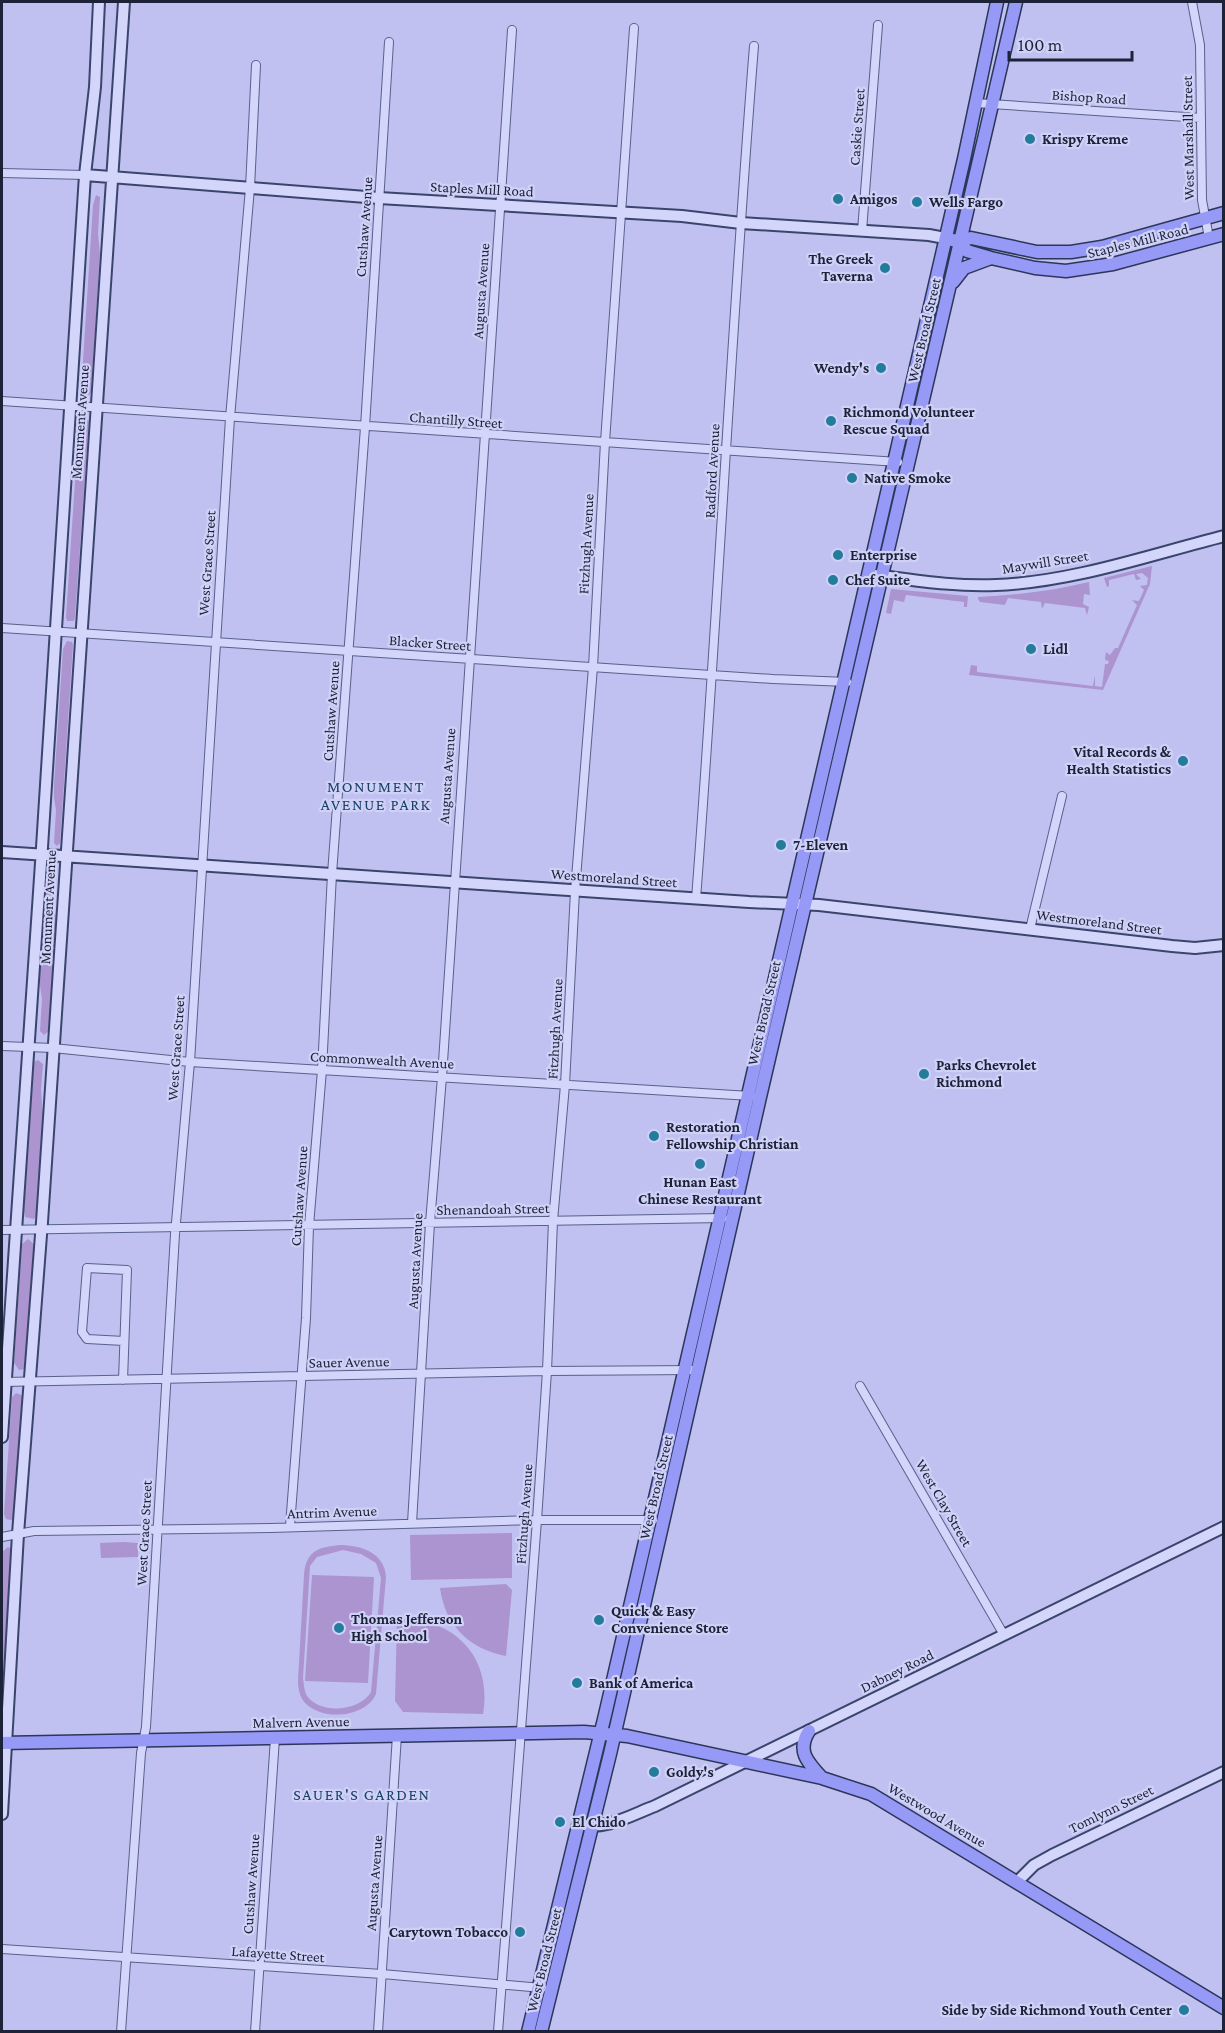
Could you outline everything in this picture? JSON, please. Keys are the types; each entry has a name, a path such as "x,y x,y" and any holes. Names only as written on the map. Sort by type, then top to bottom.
{"main road":[{"name":"West Broad Street","path":"528,2031 601,1732 894,462 997,2"},
{"name":"West Broad Street","path":"541,2031 615,1734 760,1097 1016,2"},
{"name":"Staples Mill Road","path":"945,238 959,241 971,238 1031,251 1071,252 1108,245 1224,213"},
{"name":"Staples Mill Road","path":"959,241 967,251 992,258 1045,270 1077,271 1113,264 1224,234"},
{"path":"949,288 964,268 992,258"},
{"path":"808,1731 803,1739 804,1753 808,1762 822,1778"},
{"name":"Malvern Avenue","path":"4,1743 601,1732"},
{"name":"Westwood Avenue","path":"601,1732 822,1778 871,1794 1224,2008"}],"street":[{"name":"Monument Avenue","path":"2,1437 3,1382 29,1047 85,175 94,108 99,2"},
{"name":"Monument Avenue","path":"2,1814 4,1743 18,1534 41,1229 124,2"},
{"name":"West Marshall Street","path":"1192,2 1200,45 1202,200 1209,238"},
{"name":"Caskie Street","path":"862,231 878,25"},
{"name":"Fitzhugh Avenue","path":"498,2031 537,1520 547,1371 553,1221 565,1085 575,891 634,28"},
{"name":"Augusta Avenue","path":"412,1523 430,1223 442,1077 453,883 512,30"},
{"name":"Cutshaw Avenue","path":"290,1526 306,1318 309,1226 322,1070 332,874 365,427 389,42"},
{"name":"Radford Avenue","path":"696,898 713,675 754,46"},
{"name":"West Grace Street","path":"121,2031 158,1529 176,1228 190,1062 215,641 230,418 250,188 256,65"},
{"name":"Bishop Road","path":"975,103 1201,118"},
{"name":"Staples Mill Road","path":"2,173 85,175 379,198 682,216 741,223 929,235 945,238"},
{"name":"Chantilly Street","path":"2,401 908,463"},
{"name":"Maywill Street","path":"867,574 949,585 1022,583 1073,574 1224,536"},
{"name":"Blacker Street","path":"2,628 856,683"},
{"path":"1030,930 1062,796"},
{"name":"Westmoreland Street","path":"2,852 575,891 805,904 1172,946 1195,948 1224,945"},
{"name":"Commonwealth Avenue","path":"2,1046 53,1048 190,1062 760,1097"},
{"name":"Shenandoah Street","path":"2,1230 113,1230 733,1218"},
{"path":"123,1380 127,1270 87,1268 81,1332 83,1336 87,1339 124,1341"},
{"name":"Sauer Avenue","path":"3,1382 698,1370"},
{"name":"West Clay Street","path":"860,1386 1004,1635"},
{"name":"Antrim Avenue","path":"2,1537 34,1531 537,1520 663,1520"},
{"name":"Dabney Road","path":"579,1824 592,1827 610,1823 655,1806 1224,1527"},
{"name":"Augusta Avenue","path":"378,2031 397,1735"},
{"name":"Cutshaw Avenue","path":"255,2031 275,1738"},
{"name":"Tomlynn Street","path":"1017,1882 1034,1865 1052,1855 1224,1772"},
{"name":"Lafayette Street","path":"2,1949 382,1974 552,1989"}],"shaded area":[{"path":"96,195 100,197 98,234 100,254 91,393 86,397 81,392 93,205"},
{"path":"83,417 89,421 75,617 74,621 67,621 79,421"},
{"path":"1152,566 1150,584 1103,690 969,675 971,665 977,666 977,672 1093,686 1095,675 1095,686 1102,687 1105,664 1109,661 1105,660 1106,652 1110,655 1115,648 1118,648 1137,605 1132,600 1139,601 1144,590 1140,586 1147,585 1148,578 1142,573 1136,574 1141,579 1136,580 1134,574 1109,580 1107,587 1104,578"},
{"path":"1089,582 1090,595 1084,594 1083,604 1089,607 1087,615 1085,608 1045,603 1042,609 1041,602 1008,598 1005,605 980,602 978,599 978,597 1034,592"},
{"path":"891,589 968,596 967,607 964,607 964,602 906,595 904,602 894,600 891,614 886,613"},
{"path":"67,641 72,642 73,645 60,843 57,846 54,843 56,810 54,785 63,649"},
{"path":"51,865 55,869 53,902 57,921 49,1031 44,1035 40,1031 42,999 39,979 47,867"},
{"path":"38,1060 43,1064 41,1090 43,1115 38,1213 34,1219 25,1217 24,1211 34,1062"},
{"path":"28,1239 35,1245 27,1363 25,1369 19,1370 14,1363 22,1244"},
{"path":"16,1393 24,1396 16,1517 11,1520 6,1519 4,1514 12,1397"},
{"path":"512,1533 512,1578 411,1580 410,1535"},
{"path":"100,1543 138,1543 138,1557 101,1558"},
{"path":"332,1546 356,1547 377,1556 385,1569 386,1577 376,1694 362,1709 352,1713 329,1714 318,1711 302,1699 299,1692 305,1567 310,1555 319,1549","holes":["343,1550 361,1554 376,1563 381,1578 371,1692 366,1698 350,1707 321,1706 307,1696 303,1678 310,1566 317,1557"]},
{"path":"8,1547 13,1550 2,1727 2,1552"},
{"path":"312,1575 374,1577 368,1683 305,1681"},
{"path":"506,1584 512,1590 506,1656 481,1648 461,1633 447,1613 440,1588"},
{"path":"397,1620 426,1622 442,1628 457,1637 468,1648 477,1662 482,1678 483,1714 403,1712 395,1701"}],"place":[{"name":"Krispy Kreme","path":"1030,139"},
{"name":"Amigos","path":"838,199"},
{"name":"Wells Fargo","path":"917,202"},
{"name":"The Greek Taverna","path":"885,268"},
{"name":"Wendy's","path":"881,368"},
{"name":"Richmond Volunteer Rescue Squad","path":"831,421"},
{"name":"Native Smoke","path":"852,478"},
{"name":"Enterprise","path":"838,555"},
{"name":"Chef Suite","path":"833,580"},
{"name":"Lidl","path":"1031,649"},
{"name":"Vital Records & Health Statistics","path":"1183,761"},
{"name":"7-Eleven","path":"781,845"},
{"name":"Parks Chevrolet Richmond","path":"924,1074"},
{"name":"Restoration Fellowship Christian","path":"654,1136"},
{"name":"Hunan East Chinese Restaurant","path":"700,1164"},
{"name":"Quick & Easy Convenience Store","path":"599,1620"},
{"name":"Thomas Jefferson High School","path":"339,1628"},
{"name":"Bank of America","path":"577,1683"},
{"name":"Goldy's","path":"654,1772"},
{"name":"El Chido","path":"560,1822"},
{"name":"Carytown Tobacco","path":"520,1932"},
{"name":"Side by Side Richmond Youth Center","path":"1184,2010"}],"district":[{"name":"MONUMENT AVENUE PARK","path":"376,795"},
{"name":"SAUER'S GARDEN","path":"362,1794"}]}
